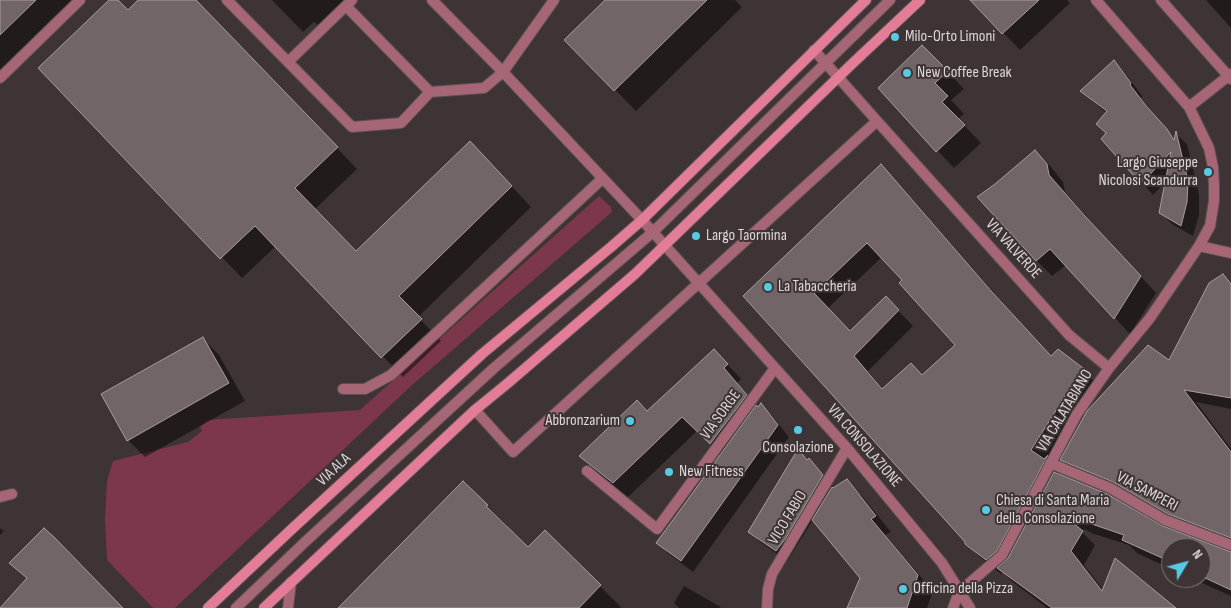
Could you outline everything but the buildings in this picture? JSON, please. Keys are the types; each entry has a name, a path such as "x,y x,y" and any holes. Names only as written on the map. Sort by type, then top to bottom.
{"main road":[{"name":"VIA ALA","path":"208,608 482,354 642,220 866,0"},
{"path":"264,608 475,410 635,274 920,0"}],"street":[{"path":"0,78 80,0"},
{"path":"227,0 352,127 401,123 430,92 484,88 503,72 554,0"},
{"name":"VIA CONSOLAZIONE","path":"432,0 503,72 642,220 847,448 942,562 970,608"},
{"path":"236,608 487,374 653,232 890,0"},
{"name":"VIA CALATABIANO","path":"959,592 1002,555 1077,414 1109,368 1150,318 1199,246 1210,226 1214,202 1213,167 1209,148 1190,107 1096,0"},
{"path":"1161,0 1230,77 1190,107"},
{"path":"288,62 349,3 430,92"},
{"name":"VIA VALVERDE","path":"814,50 1069,335 1109,368"},
{"path":"475,410 512,452 877,121"},
{"path":"343,389 365,389 391,375 602,179"},
{"path":"1199,246 1231,253"},
{"name":"VIA SORGE","path":"587,471 657,528 775,368"},
{"name":"VICO FABIO","path":"767,608 768,589 772,574 847,448"},
{"name":"VIA SAMPERI","path":"1050,463 1110,488 1165,520 1231,545"},
{"path":"0,498 12,494"},
{"path":"288,608 291,582"},
{"path":"953,608 959,592"}],"shaded area":[{"path":"599,196 611,207 612,212 411,386 175,608 153,608 107,560 105,519 107,481 113,461 188,442 202,431 200,427 207,420 360,410"}],"place":[{"name":"Milo-Orto Limoni","path":"895,37"},
{"name":"New Coffee Break","path":"907,73"},
{"name":"Largo Giuseppe Nicolosi Scandurra","path":"1208,172"},
{"name":"Largo Taormina","path":"696,236"},
{"name":"La Tabaccheria","path":"768,287"},
{"name":"Abbronzarium","path":"630,421"},
{"name":"Consolazione","path":"798,430"},
{"name":"New Fitness","path":"669,472"},
{"name":"Chiesa di Santa Maria della Consolazione","path":"986,510"},
{"name":"Officina della Pizza","path":"903,589"}]}
